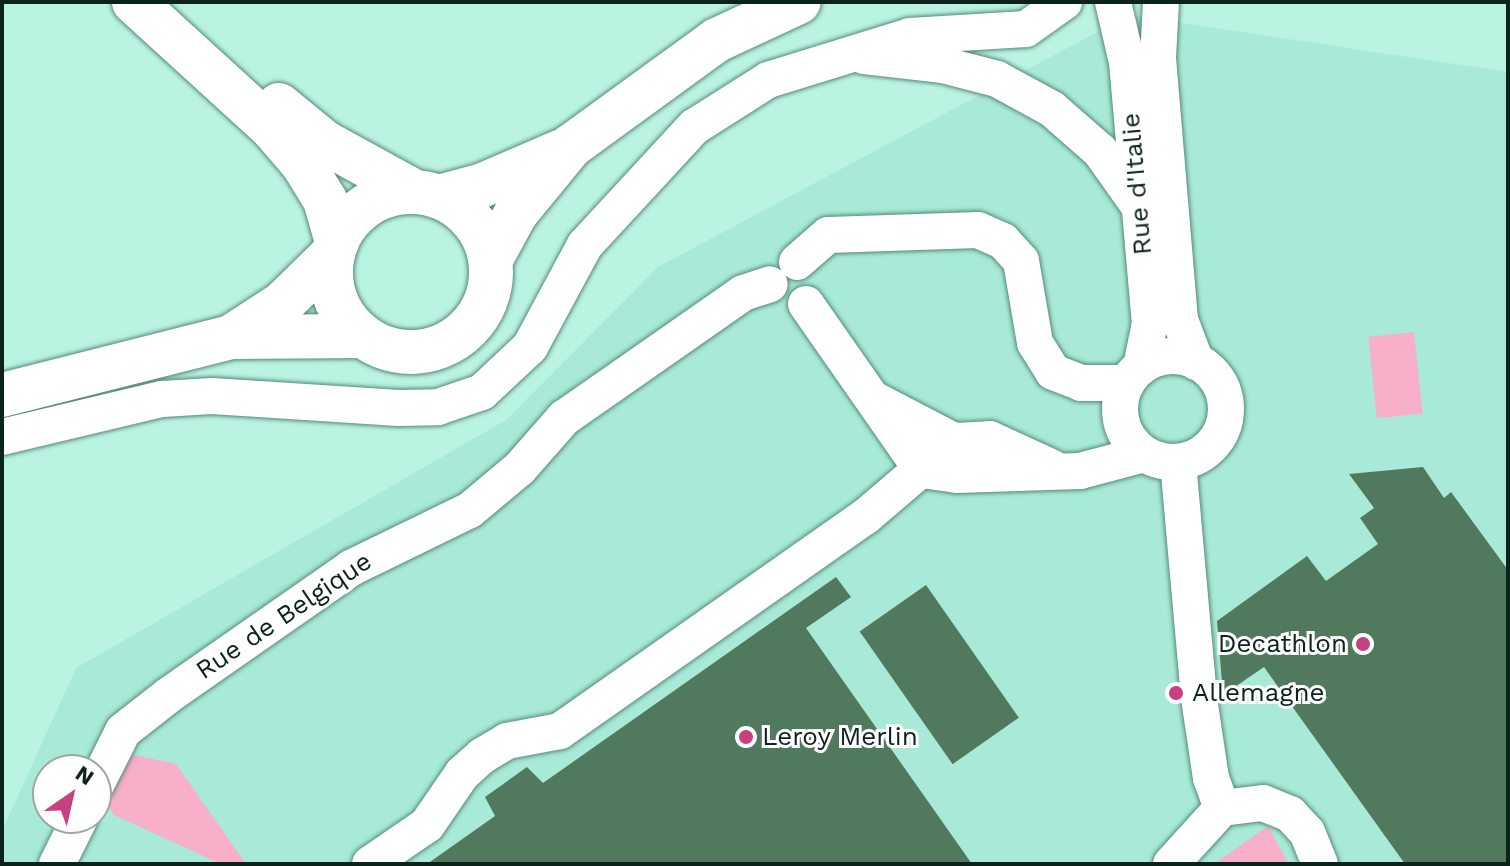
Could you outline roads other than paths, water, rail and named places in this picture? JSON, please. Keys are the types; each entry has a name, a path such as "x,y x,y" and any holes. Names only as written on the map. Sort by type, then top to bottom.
{"main road":[{"path":"134,2 272,128 303,164 325,200 335,248 332,285 343,314 363,336"},
{"path":"165,2 294,119 372,171 463,211 481,232 491,259"},
{"path":"231,337 283,303 335,248 368,205 483,185 571,146 717,40 799,2"},
{"path":"2,395 231,337 363,336 407,352 453,341 484,305 491,259 516,213 571,146"}],"street":[{"path":"2,437 162,399 212,396 399,408 438,407 482,392 530,347 585,245 694,127 768,80 910,36 1026,29 1064,2"},
{"name":"Rue d'Italie","path":"1113,2 1125,48 1150,323 1134,375"},
{"name":"Rue d'Italie","path":"1161,2 1158,58 1180,320 1196,362"},
{"path":"852,55 943,65 997,79 1052,109 1082,132 1139,207"},
{"name":"Rue de Belgique","path":"112,754 123,731 169,695 351,568 470,510 520,468 564,418 743,293 784,273 828,235 978,230 1003,241 1021,261 1035,343 1053,372 1081,383 1134,375"},
{"path":"784,273 811,269 817,284 806,304 922,470 957,475 1053,468 1080,471 1161,458 1206,451 1224,426 1224,395 1218,381 1196,362 1168,356 1134,375 1121,422 1161,458 1211,778 1222,808"},
{"path":"872,398 954,441 990,439 1053,468"},
{"path":"370,864 427,825 462,774 482,756 507,741 560,731 865,517 954,441"},
{"path":"1171,864 1222,808 1263,803 1290,814 1307,832 1320,864"},
{"path":"57,864 72,834"}],"place":[{"name":"Decathlon","path":"1363,644"},
{"name":"Allemagne","path":"1176,693"},
{"name":"Leroy Merlin","path":"746,737"}]}
